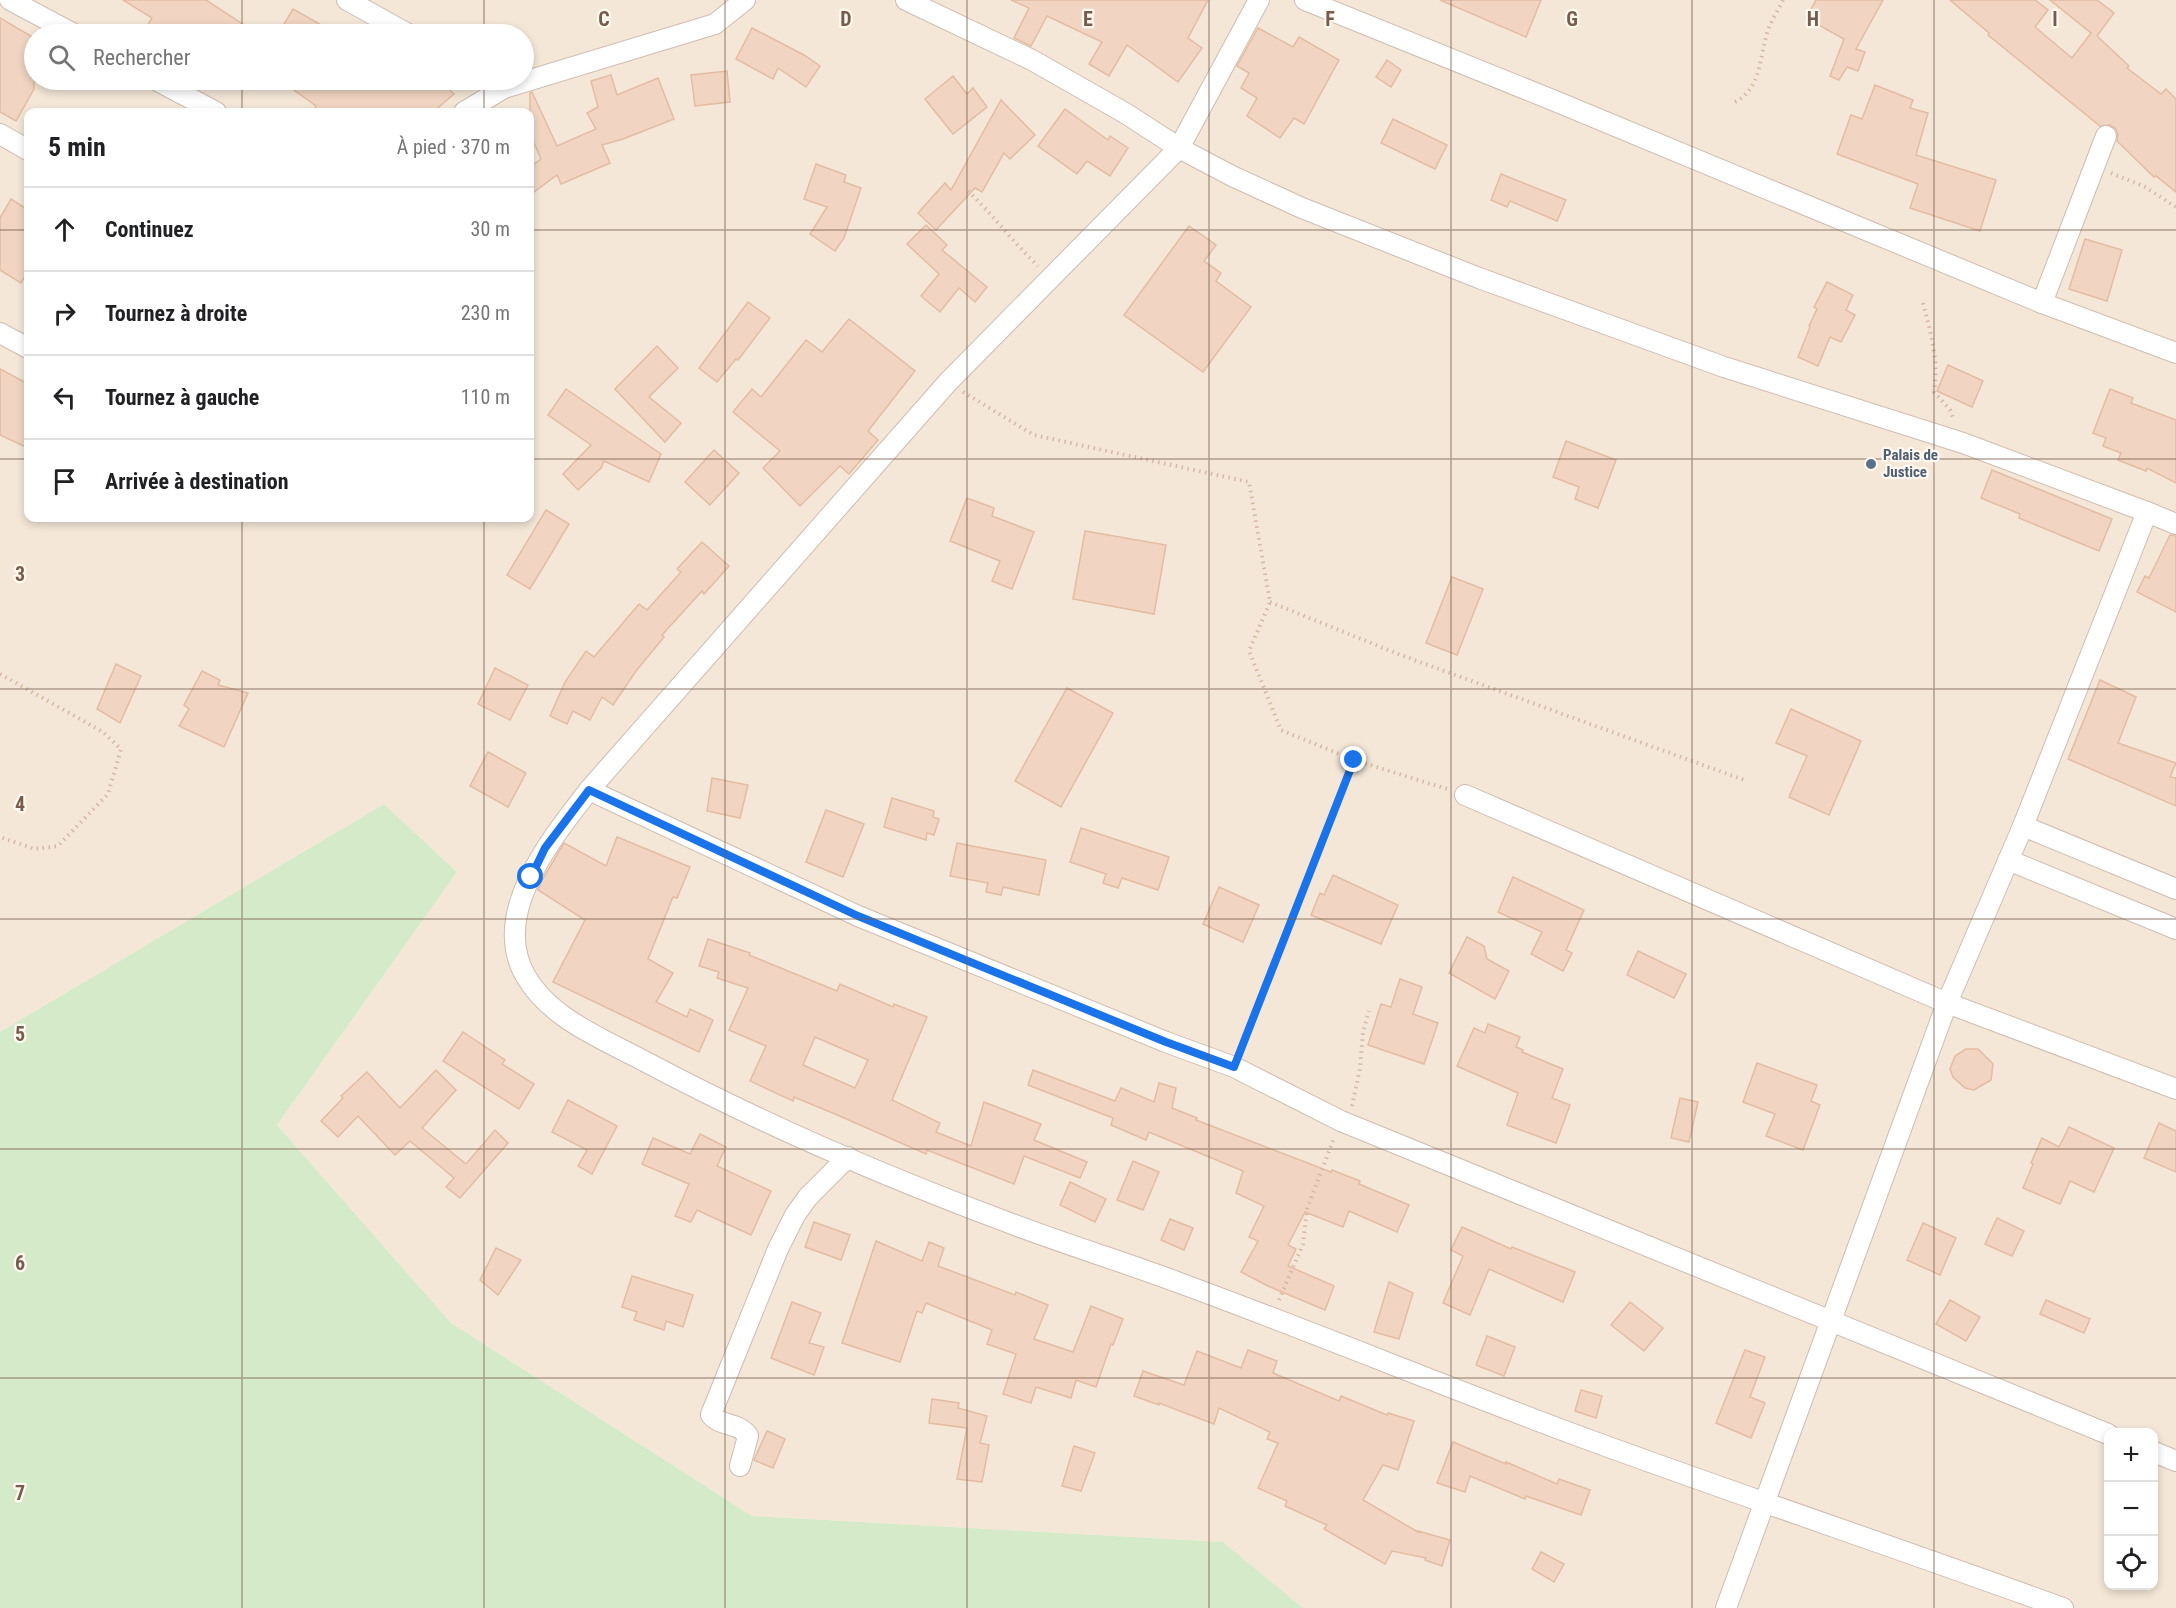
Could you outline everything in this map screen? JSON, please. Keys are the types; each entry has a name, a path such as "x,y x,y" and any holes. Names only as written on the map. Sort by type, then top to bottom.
{"street":[{"path":"10,0 55,24"},
{"path":"347,0 390,24"},
{"path":"534,74 715,24 745,0"},
{"path":"906,0 1032,60 1117,108 1179,147 1232,176 1293,204 1479,278 1724,367 1963,443 2176,524"},
{"path":"1259,0 1179,147 948,382 589,790 545,848 518,907 515,934 522,970 536,992 568,1020 696,1088 849,1157 999,1219 1175,1281 1589,1440 2063,1608"},
{"path":"1305,0 2042,303 2176,353"},
{"path":"175,90 208,108"},
{"path":"469,108 489,90"},
{"path":"0,134 24,148"},
{"path":"2042,303 2106,135"},
{"path":"0,333 24,346"},
{"path":"1726,1608 1947,1003 2023,826 2147,512"},
{"path":"589,790 858,916 1144,1033 1234,1067 1341,1121 2104,1432"},
{"path":"1465,795 1947,1003 2176,1089"},
{"path":"2023,826 2176,889"},
{"path":"2008,860 2176,929"},
{"path":"740,1466 748,1436 742,1429 716,1421 711,1415 712,1412 778,1248 795,1215 808,1197 849,1157"},
{"path":"2158,1454 2176,1461"}],"path":[{"path":"1735,102 1746,96 1753,86 1768,29 1783,0"},
{"path":"2095,165 2145,187 2176,207"},
{"path":"968,191 986,208 1023,252 1051,279"},
{"path":"1923,303 1936,351 1937,375 1934,392 1950,410 1963,443"},
{"path":"948,382 1034,435 1250,482 1270,602 1249,651 1281,730 1354,760 1465,795"},
{"path":"1270,602 1403,656 1747,781"},
{"path":"0,674 103,732 121,749 108,794 58,846 35,849 0,837"},
{"path":"1234,1067 1354,760"},
{"path":"1271,1317 1303,1244 1307,1209 1341,1121 1348,1115 1355,1099 1363,1032 1369,1011"}],"shaded area":[{"path":"0,0 2176,0 2176,1608 1303,1608 1223,1542 752,1516 451,1323 277,1125 457,872 384,804 0,1032"}],"green space":[{"path":"384,804 457,872 277,1125 451,1323 752,1516 1223,1542 1303,1608 0,1608 0,1032"}],"building":[{"path":"123,0 206,0 243,24 148,24 152,18"},
{"path":"1011,0 1208,0 1188,38 1202,48 1178,82 1127,45 1109,76 1089,64 1102,42 1047,16 1031,46 1014,38 1029,8"},
{"path":"1440,0 1541,0 1526,37"},
{"path":"1816,0 1883,0 1856,49 1865,52 1858,71 1847,67 1839,80 1830,76 1844,39 1806,18"},
{"path":"1950,0 2035,0 2048,10 2035,27 2072,58 2091,33 2050,0 2097,0 2114,13 2097,36 2129,66 2127,68 2161,94 2166,89 2176,99 2176,192 2156,176 2154,177 2117,141 2118,134 2115,128 2110,125 2100,126 1988,35 1989,33"},
{"path":"293,9 319,24 284,24"},
{"path":"0,18 24,32 24,90 33,90 16,121 0,112"},
{"path":"752,28 820,66 806,87 778,68 773,79 736,59"},
{"path":"1258,28 1293,47 1299,37 1339,60 1304,124 1294,118 1280,138 1247,116 1257,98 1241,88 1249,73 1237,66"},
{"path":"1387,60 1401,70 1391,87 1376,77"},
{"path":"727,71 730,102 695,106 691,75"},
{"path":"611,75 617,95 658,78 674,119 602,145 610,163 561,184 557,175 534,192 534,164 541,159 534,143 534,108 530,108 530,93 532,92 557,146 596,129 587,113 598,107 591,81"},
{"path":"953,76 967,94 973,88 987,107 953,134 925,99"},
{"path":"1875,85 1913,100 1910,108 1928,113 1916,155 1996,180 1980,231 1910,208 1918,184 1837,154 1851,115 1862,119"},
{"path":"294,90 449,90 454,94 438,108 315,108 316,106"},
{"path":"1001,100 1035,135 1010,159 1004,153 982,192 975,188 936,230 918,213 945,183 951,190"},
{"path":"1065,109 1108,140 1110,136 1128,148 1110,176 1087,161 1077,174 1038,146"},
{"path":"1393,119 1447,145 1435,169 1381,143"},
{"path":"816,164 846,175 844,182 861,188 844,238 835,251 810,234 827,207 804,199"},
{"path":"1501,174 1566,200 1557,221 1510,201 1507,207 1491,200"},
{"path":"11,199 24,207 24,278 21,283 0,270 0,218"},
{"path":"926,225 947,245 942,250 987,287 975,302 959,288 940,312 921,296 939,274 907,244"},
{"path":"1189,226 1216,245 1204,261 1221,273 1216,281 1251,307 1203,372 1124,315"},
{"path":"2085,239 2122,250 2107,301 2069,289"},
{"path":"1827,282 1853,295 1846,310 1855,315 1841,342 1830,337 1818,366 1798,357 1817,309 1814,307"},
{"path":"748,302 770,318 738,360 736,359 717,382 699,368"},
{"path":"849,319 915,371 868,431 878,440 849,474 840,466 800,506 763,468 780,451 733,412 752,389 761,397 806,340 822,352"},
{"path":"657,346 678,368 649,397 681,423 665,442 615,389"},
{"path":"1948,365 1983,381 1972,407 1937,391"},
{"path":"0,369 24,382 24,446 0,435"},
{"path":"566,389 661,454 649,482 604,461 601,468 578,490 563,474 591,445 548,415"},
{"path":"2110,389 2133,398 2131,403 2176,420 2176,483 2147,468 2146,471 2118,460 2121,453 2103,446 2106,438 2093,433"},
{"path":"1566,441 1616,460 1598,508 1575,499 1579,487 1553,477"},
{"path":"714,450 739,473 710,505 685,482"},
{"path":"1992,470 2112,519 2099,551 2019,518 2020,514 1981,498"},
{"path":"967,498 994,508 992,516 1034,532 1012,589 992,581 1000,561 950,541"},
{"path":"546,510 569,524 530,589 507,575"},
{"path":"1085,531 1166,545 1154,614 1073,599"},
{"path":"2170,535 2176,536 2176,612 2137,592 2145,576 2149,578"},
{"path":"702,542 729,566 704,594 702,591 662,635 664,637 636,671 613,705 602,697 590,720 573,711 567,724 550,716 565,682 586,651 594,657 639,604 647,610 681,572 677,569"},
{"path":"1452,577 1483,589 1457,655 1426,643"},
{"path":"116,664 141,676 120,723 97,709"},
{"path":"495,668 528,685 510,720 478,704"},
{"path":"202,671 220,680 218,685 248,693 224,747 179,726 189,709 184,705"},
{"path":"2100,680 2136,697 2118,743 2176,763 2170,777 2176,778 2176,806 2068,759"},
{"path":"1067,688 1113,713 1061,807 1015,781"},
{"path":"1791,709 1861,741 1829,815 1789,797 1807,756 1776,743"},
{"path":"488,752 526,773 508,807 470,786"},
{"path":"712,778 748,785 740,818 707,811"},
{"path":"892,798 934,811 933,817 939,819 934,835 927,833 926,840 884,827"},
{"path":"826,810 864,824 843,877 806,862"},
{"path":"1081,828 1169,857 1158,890 1122,878 1118,888 1103,883 1106,874 1070,862"},
{"path":"617,837 690,867 677,898 673,897 648,959 673,973 656,1002 687,1017 690,1009 713,1020 699,1052 553,982 585,920 538,890 541,882 564,843 606,866"},
{"path":"957,843 1046,860 1039,895 1003,887 1001,895 986,892 988,883 950,876"},
{"path":"1333,875 1398,905 1381,944 1311,915 1320,893 1324,895"},
{"path":"1513,877 1584,910 1566,950 1572,953 1563,971 1531,954 1542,932 1498,912"},
{"path":"1219,887 1259,905 1243,942 1203,924"},
{"path":"1467,937 1484,946 1487,959 1509,971 1495,999 1449,973"},
{"path":"708,939 750,953 749,955 837,991 840,984 893,1007 894,1004 927,1017 892,1100 940,1123 936,1132 971,1146 984,1102 1041,1124 1034,1140 1087,1162 1080,1178 1024,1156 1014,1184 927,1150 926,1154 835,1114 794,1097 793,1101 750,1081 766,1046 729,1030 748,988 717,978 719,972 699,966","holes":["815,1037 868,1060 855,1088 803,1065"]},
{"path":"1638,951 1686,974 1674,998 1627,975"},
{"path":"1400,979 1422,987 1413,1014 1438,1023 1424,1064 1368,1045 1381,1004 1391,1007"},
{"path":"1488,1024 1520,1037 1516,1047 1523,1050 1522,1052 1563,1069 1552,1098 1570,1105 1556,1143 1507,1125 1518,1093 1457,1066 1474,1028 1485,1033"},
{"path":"463,1032 505,1060 502,1064 534,1084 519,1109 443,1061"},
{"path":"1966,1049 1978,1049 1993,1064 1991,1080 1974,1090 1965,1088 1953,1077 1950,1069 1955,1056"},
{"path":"1757,1063 1817,1085 1811,1101 1820,1105 1803,1150 1766,1136 1775,1114 1743,1102"},
{"path":"436,1070 456,1090 422,1128 466,1164 495,1130 508,1143 460,1198 446,1187 454,1178 410,1141 395,1155 358,1116 338,1137 321,1121 343,1098 341,1096 367,1072 400,1108"},
{"path":"1033,1070 1115,1101 1121,1088 1154,1102 1159,1083 1176,1088 1172,1108 1197,1118 1196,1120 1360,1181 1359,1184 1409,1205 1397,1232 1349,1211 1343,1227 1305,1212 1288,1245 1296,1249 1288,1266 1334,1286 1325,1310 1241,1272 1258,1241 1249,1237 1264,1206 1236,1193 1243,1171 1149,1132 1146,1140 1111,1125 1113,1118 1028,1085"},
{"path":"1680,1098 1698,1102 1689,1142 1671,1138"},
{"path":"568,1100 617,1126 592,1174 578,1166 587,1150 552,1132"},
{"path":"2159,1123 2176,1131 2176,1172 2144,1158"},
{"path":"2069,1127 2114,1148 2094,1192 2070,1181 2060,1204 2023,1188 2042,1138 2059,1147"},
{"path":"700,1134 726,1147 717,1166 771,1191 751,1235 697,1210 691,1222 675,1216 689,1184 642,1164 653,1138 690,1154"},
{"path":"1133,1161 1159,1172 1143,1210 1117,1200"},
{"path":"1070,1182 1106,1199 1095,1222 1060,1205"},
{"path":"1997,1218 2024,1231 2012,1256 1985,1244"},
{"path":"1170,1219 1193,1228 1184,1250 1161,1240"},
{"path":"814,1222 850,1235 841,1260 805,1247"},
{"path":"1923,1223 1956,1238 1940,1275 1907,1260"},
{"path":"1462,1227 1511,1249 1512,1247 1575,1272 1563,1302 1489,1269 1470,1315 1443,1303 1463,1256 1451,1250"},
{"path":"876,1241 922,1261 929,1242 944,1248 938,1266 1048,1305 1034,1339 1073,1352 1091,1306 1123,1319 1113,1345 1111,1344 1096,1387 1076,1380 1071,1398 1036,1387 1031,1403 1003,1394 1016,1354 987,1344 992,1330 926,1303 922,1313 917,1311 900,1362 842,1343"},
{"path":"496,1248 521,1260 498,1295 480,1280"},
{"path":"632,1276 693,1295 683,1327 666,1321 664,1330 634,1320 637,1312 622,1307"},
{"path":"1389,1282 1413,1293 1399,1339 1374,1332"},
{"path":"1950,1300 1980,1317 1966,1341 1936,1324"},
{"path":"2046,1300 2090,1319 2084,1333 2040,1314"},
{"path":"792,1302 821,1313 809,1343 824,1347 814,1375 771,1358"},
{"path":"1630,1302 1663,1328 1644,1351 1611,1325"},
{"path":"1487,1336 1515,1347 1504,1376 1476,1365"},
{"path":"1248,1350 1277,1361 1273,1373 1339,1401 1341,1396 1387,1415 1388,1413 1414,1421 1398,1470 1383,1465 1363,1500 1418,1532 1450,1540 1442,1566 1425,1560 1426,1558 1392,1551 1385,1564 1324,1529 1327,1525 1285,1506 1287,1501 1258,1488 1278,1443 1267,1439 1270,1432 1219,1408 1214,1424 1134,1396 1143,1371 1184,1385 1197,1351 1241,1368"},
{"path":"1745,1350 1765,1357 1750,1397 1765,1403 1751,1438 1716,1423"},
{"path":"1581,1390 1602,1396 1596,1418 1575,1411"},
{"path":"932,1399 959,1403 958,1408 987,1416 980,1443 989,1445 982,1482 957,1479 967,1428 929,1423"},
{"path":"767,1431 785,1439 773,1468 754,1460"},
{"path":"1453,1442 1557,1484 1559,1479 1590,1490 1581,1515 1526,1496 1525,1499 1470,1476 1465,1492 1437,1483"},
{"path":"1074,1446 1095,1453 1081,1491 1062,1486"},
{"path":"1541,1552 1564,1564 1554,1582 1532,1569"}],"place":[{"name":"Palais de Justice","path":"1871,464"}],"route":[{"path":"531,877 545,848 589,790 858,916 1166,1042 1234,1067 1354,760"}]}
